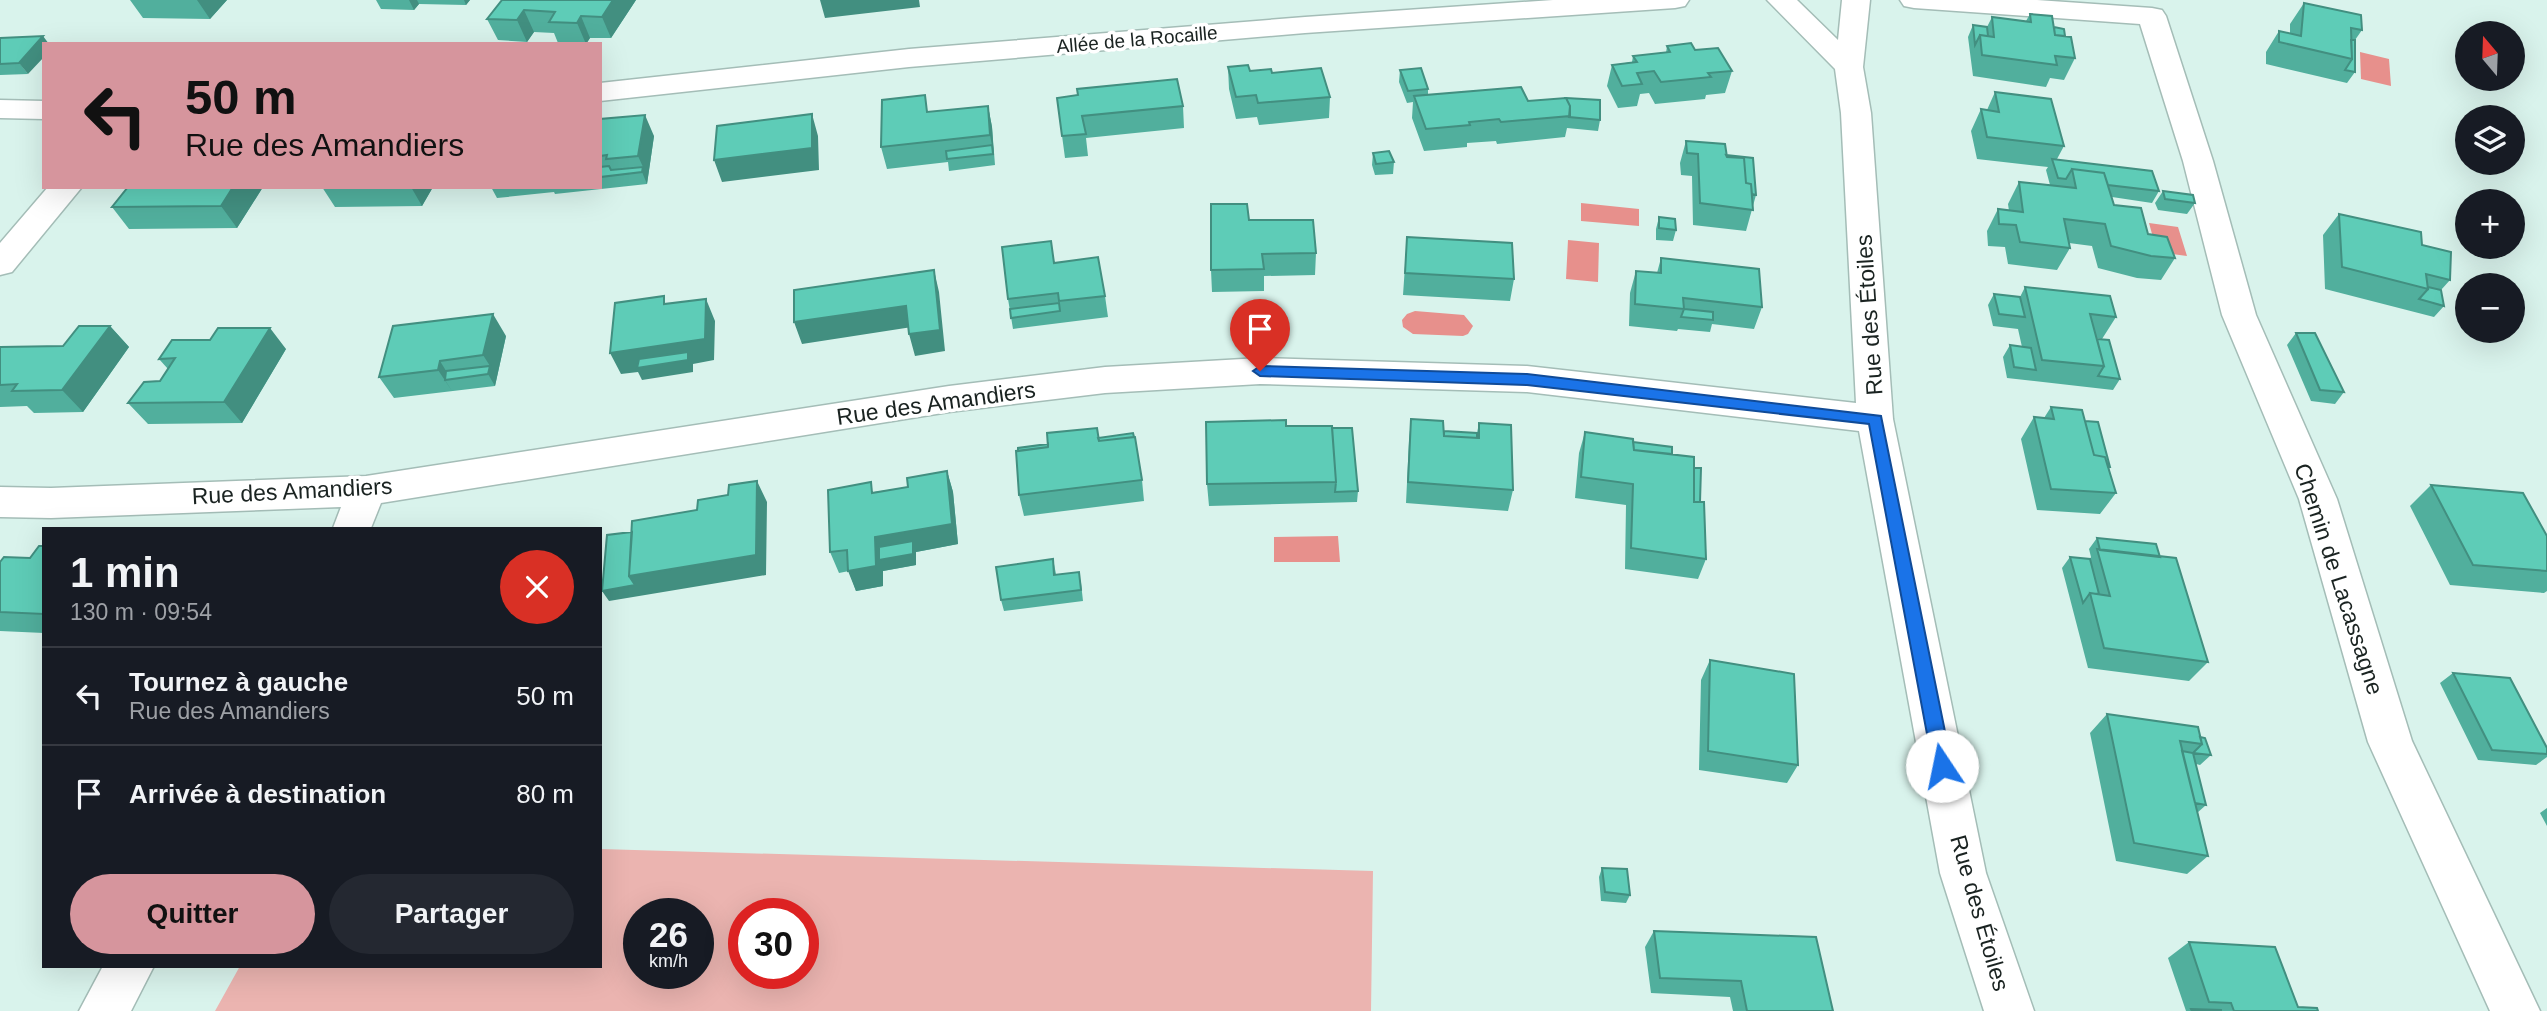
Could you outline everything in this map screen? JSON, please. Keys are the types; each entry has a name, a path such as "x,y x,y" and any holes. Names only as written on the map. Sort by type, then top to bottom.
{"street":[{"name":"Allée de la Rocaille","path":"602,92 922,57 1319,24 1675,0"},
{"path":"1781,0 1849,66"},
{"name":"Rue des Étoiles","path":"1856,0 1849,66 1856,113 1875,419 1963,873 2009,1011"},
{"path":"1914,0 2141,8"},
{"name":"Chemin de Lacassagne","path":"2141,8 2198,161 2239,315 2318,499 2390,742 2515,1011"},
{"path":"0,109 42,110"},
{"path":"0,264 64,189"},
{"name":"Rue des Amandiers","path":"0,502 51,503 366,491 949,399 1105,380 1260,371 1527,379 1875,419"},
{"path":"352,527 366,491"},
{"path":"104,1011 129,968"}],"shaded area":[{"path":"2360,52 2389,59 2391,86 2361,79"},
{"path":"1581,203 1639,209 1639,226 1581,221"},
{"path":"2149,223 2178,227 2187,256 2157,252"},
{"path":"1568,240 1599,243 1598,282 1566,279"},
{"path":"1415,311 1464,315 1473,326 1468,334 1463,336 1413,334 1403,327 1402,320"},
{"path":"1338,536 1340,562 1274,562 1274,537"},
{"path":"602,849 1373,871 1371,1011 215,1011 239,968 602,968"}],"building":[{"path":"502,0 613,0 602,17 581,16 577,23 549,22 555,12 524,10 517,20 487,19"},
{"path":"2304,3 2361,15 2362,30 2351,28 2352,59 2279,42 2279,31 2301,36"},
{"path":"2030,14 2052,16 2055,35 2071,37 2075,58 2055,56 2057,65 1982,55 1980,35 1994,37 1992,17 2031,22"},
{"path":"1973,25 1987,27 1988,36 1980,35 1975,45"},
{"path":"2054,27 2064,29 2065,36 2055,35"},
{"path":"43,36 19,63 0,64 0,38"},
{"path":"2351,40 2355,40 2355,72 2345,70 2352,59"},
{"path":"1691,43 1695,50 1718,48 1732,71 1708,73 1711,77 1661,82 1654,71 1637,73 1642,84 1622,86 1612,65 1637,62 1633,56 1670,52 1667,46"},
{"path":"1248,65 1250,71 1271,69 1272,73 1321,68 1330,97 1258,103 1256,95 1236,97 1228,67"},
{"path":"1421,68 1428,89 1408,91 1400,70"},
{"path":"1177,79 1183,106 1082,116 1086,134 1062,136 1057,98 1078,95 1077,89"},
{"path":"1521,87 1528,101 1566,98 1570,106 1570,116 1501,122 1499,119 1426,129 1414,96"},
{"path":"1995,92 2051,99 2064,146 1987,137 1981,109 1999,112"},
{"path":"925,95 927,112 988,106 990,135 881,147 882,100"},
{"path":"1566,98 1600,100 1600,120 1569,117 1570,106"},
{"path":"812,114 812,148 714,160 717,126"},
{"path":"645,115 638,156 606,159 607,155 602,156 602,119"},
{"path":"1686,141 1725,144 1727,157 1744,158 1746,183 1751,184 1753,210 1700,203 1698,154 1687,153"},
{"path":"992,145 993,154 947,159 946,151"},
{"path":"1389,151 1394,162 1376,164 1373,153"},
{"path":"1726,155 1753,158 1756,195 1752,194 1751,184 1746,183 1744,158"},
{"path":"2052,159 2152,171 2159,191 2108,185 2104,173 2072,169 2066,179 2058,178"},
{"path":"609,166 611,170 643,167 642,172 602,177 602,167"},
{"path":"2072,169 2104,173 2114,205 2141,208 2148,234 2167,237 2175,258 2151,256 2111,246 2105,224 2064,219 2070,248 2020,242 2016,225 1999,224 1998,209 2023,212 2019,182 2076,188"},
{"path":"126,189 232,189 221,206 112,207"},
{"path":"2163,191 2193,195 2195,203 2165,199"},
{"path":"1211,204 1247,204 1249,220 1313,220 1316,253 1262,254 1264,269 1211,270"},
{"path":"2339,214 2421,232 2422,245 2451,252 2450,280 2426,274 2428,289 2342,267"},
{"path":"1659,217 1675,219 1676,230 1659,228"},
{"path":"1407,237 1512,243 1514,279 1405,273"},
{"path":"1051,241 1054,263 1098,257 1105,296 1059,301 1058,293 1008,299 1002,247"},
{"path":"1661,258 1759,269 1762,307 1683,298 1684,309 1635,304 1636,271 1661,273"},
{"path":"934,270 940,330 909,334 906,306 794,322 794,290"},
{"path":"2025,287 2110,296 2116,317 2090,314 2104,366 2042,360"},
{"path":"2428,287 2441,290 2444,306 2419,299"},
{"path":"1994,294 2020,297 2025,317 1999,314"},
{"path":"664,296 664,304 706,299 705,339 610,353 615,303"},
{"path":"1059,303 1060,311 1011,318 1010,309"},
{"path":"1684,309 1713,312 1713,320 1681,317"},
{"path":"493,314 483,355 440,361 438,370 379,377 393,326"},
{"path":"79,326 110,326 62,390 12,391 17,384 0,385 0,347 63,346"},
{"path":"218,328 270,328 224,402 128,403 144,382 160,381 175,358 159,359 172,340 210,340"},
{"path":"2296,333 2315,333 2344,392 2320,390"},
{"path":"2097,339 2109,340 2120,379 2098,376 2104,366"},
{"path":"2010,345 2031,348 2036,370 2014,367"},
{"path":"688,352 688,360 637,368 639,359"},
{"path":"490,366 488,374 445,380 446,371"},
{"path":"2051,407 2082,410 2094,455 2105,457 2116,493 2051,489 2034,417 2054,419"},
{"path":"1411,419 1443,421 1444,436 1479,438 1479,423 1511,425 1513,490 1408,482"},
{"path":"1286,420 1286,426 1332,426 1336,482 1207,484 1206,422"},
{"path":"2085,421 2098,422 2110,467 2105,457 2094,455"},
{"path":"1097,428 1099,441 1135,437 1142,480 1019,495 1016,451 1048,447 1047,433"},
{"path":"1332,428 1352,428 1358,491 1335,492"},
{"path":"1444,431 1477,433 1477,438 1444,436"},
{"path":"1585,432 1633,439 1634,450 1694,457 1694,502 1704,502 1706,559 1631,548 1633,484 1581,477"},
{"path":"1133,433 1134,437 1099,441 1098,438"},
{"path":"1633,442 1672,447 1672,454 1634,450"},
{"path":"1048,444 1048,447 1018,451 1018,448"},
{"path":"1694,468 1701,468 1700,502 1694,502"},
{"path":"947,471 952,524 875,537 876,566 848,571 847,550 830,552 828,490 871,482 872,493 908,487 907,478"},
{"path":"757,481 756,555 629,576 632,521 697,510 698,500 728,495 729,485"},
{"path":"2431,485 2523,493 2547,536 2547,571 2473,565"},
{"path":"632,532 629,576 635,585 602,591 607,535"},
{"path":"2097,538 2156,544 2160,557 2100,550"},
{"path":"913,541 913,554 879,560 879,547"},
{"path":"39,546 42,546 42,614 0,612 0,562 4,557 30,558"},
{"path":"2097,549 2176,558 2208,662 2104,648 2090,593 2110,596"},
{"path":"2070,557 2090,559 2099,594 2090,593 2083,603"},
{"path":"1053,559 1054,575 1079,572 1081,590 1001,600 996,567"},
{"path":"1710,660 1794,674 1798,765 1708,751"},
{"path":"2453,673 2510,678 2547,748 2547,754 2492,750"},
{"path":"2107,714 2198,727 2202,744 2180,741 2208,856 2134,843"},
{"path":"2200,737 2205,738 2211,755 2193,753 2202,744"},
{"path":"2182,751 2193,753 2206,805 2195,803"},
{"path":"1602,868 1627,869 1630,895 1605,892"},
{"path":"1654,931 1816,937 1833,1011 1747,1011 1741,981 1660,978"},
{"path":"2189,942 2275,947 2298,1007 2317,1008 2318,1011 2234,1011 2231,1003 2209,1002"},
{"path":"2191,1009 2221,1010 2221,1011 2192,1011"}],"route":[{"path":"1260,371 1527,379 1875,419 1942,766"}]}
